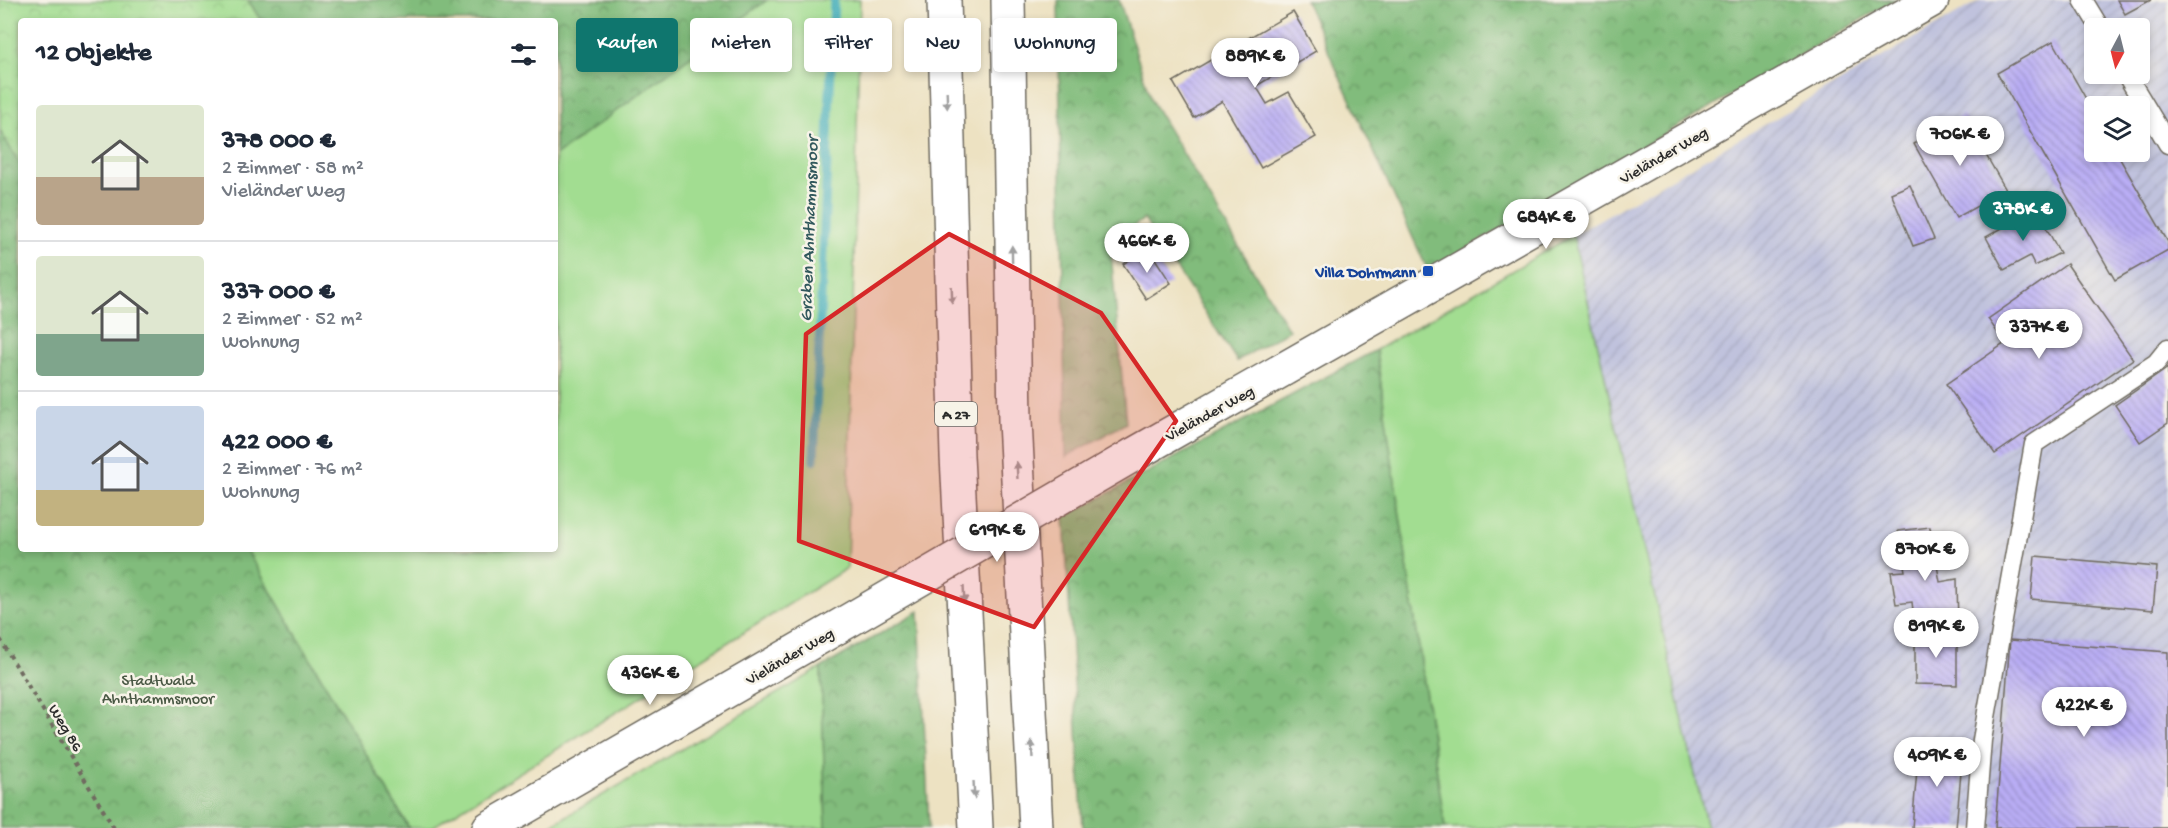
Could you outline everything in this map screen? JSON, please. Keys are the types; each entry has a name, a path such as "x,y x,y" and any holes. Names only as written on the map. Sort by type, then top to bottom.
{"main road":[{"name":"A 27","path":"944,0 957,456 976,828"},
{"path":"1008,0 1015,421 1036,828"},
{"name":"Vieländer Weg","path":"489,828 1133,455 1932,0"}],"lane":[{"path":"2083,0 2094,18"},
{"path":"2132,84 2168,144"},
{"path":"1975,828 1982,740 2034,444 2156,363 2168,348"}],"path":[{"name":"Weg 86","path":"0,639 114,828"}],"highlighted area":[{"path":"949,234 1101,313 1176,421 1034,627 799,541 806,334"}],"shaded area":[{"path":"1981,0 2168,0 2168,828 1707,828 1573,235"}],"green space":[{"path":"0,0 248,0 259,18 18,18 18,161 0,130"},
{"path":"248,0 767,0 743,18 690,18 690,57 678,65 678,18 576,18 576,72 669,72 558,154 558,18 259,18"},
{"path":"767,0 860,0 860,18 804,18 804,72 858,72 847,568 431,828 409,828 248,552 558,552 558,154 669,72 678,72 678,65 690,57 690,72 792,72 792,18 743,18"},
{"path":"1058,0 1119,0 1151,100 1289,330 1237,361 1144,219 1110,242 1126,423 1066,457 1059,72 1117,72 1117,18 1058,18"},
{"path":"1305,0 1895,0 1428,271"},
{"name":"Stadtwald Ahnthammsmoor","path":"0,130 18,161 18,552 248,552 409,828 0,828"},
{"path":"1573,235 1707,828 1445,828 1376,350"},
{"path":"1376,350 1445,828 1083,828 1064,517"},
{"path":"919,611 929,828 826,828 821,668"},
{"path":"821,668 826,828 546,828"}],"building":[{"path":"2117,0 2151,0 2125,14"},
{"path":"1293,12 1316,51 1256,86 1267,104 1289,92 1316,137 1261,168 1222,101 1194,118 1173,82"},
{"path":"2053,41 2084,96 2084,162 2122,162 2168,242 2168,250 2115,280 1997,73"},
{"path":"1963,115 2006,190 1956,218 1914,144"},
{"path":"1910,185 1934,239 1913,246 1891,193"},
{"path":"2036,209 2060,253 2035,266 2030,256 2004,270 1986,237"},
{"path":"1148,248 1171,283 1146,299 1123,264"},
{"path":"2067,264 2133,359 1995,454 1946,384 2005,343 1988,319"},
{"path":"2168,368 2168,423 2140,442 2115,405"},
{"path":"1930,527 1940,582 1957,579 1958,627 1915,627 1912,602 1896,604 1891,572 1905,571 1898,531"},
{"path":"2035,556 2157,567 2153,610 2031,599"},
{"path":"1915,633 1957,634 1957,685 1915,684"},
{"path":"2010,640 2168,652 2168,828 1995,828"},
{"path":"1919,746 1963,750 1956,828 1912,828"}],"waterway":[{"name":"Graben Ahnthammsmoor","path":"814,460 834,0"}],"place":[{"name":"Villa Dohrmann","path":"1428,271"}]}
